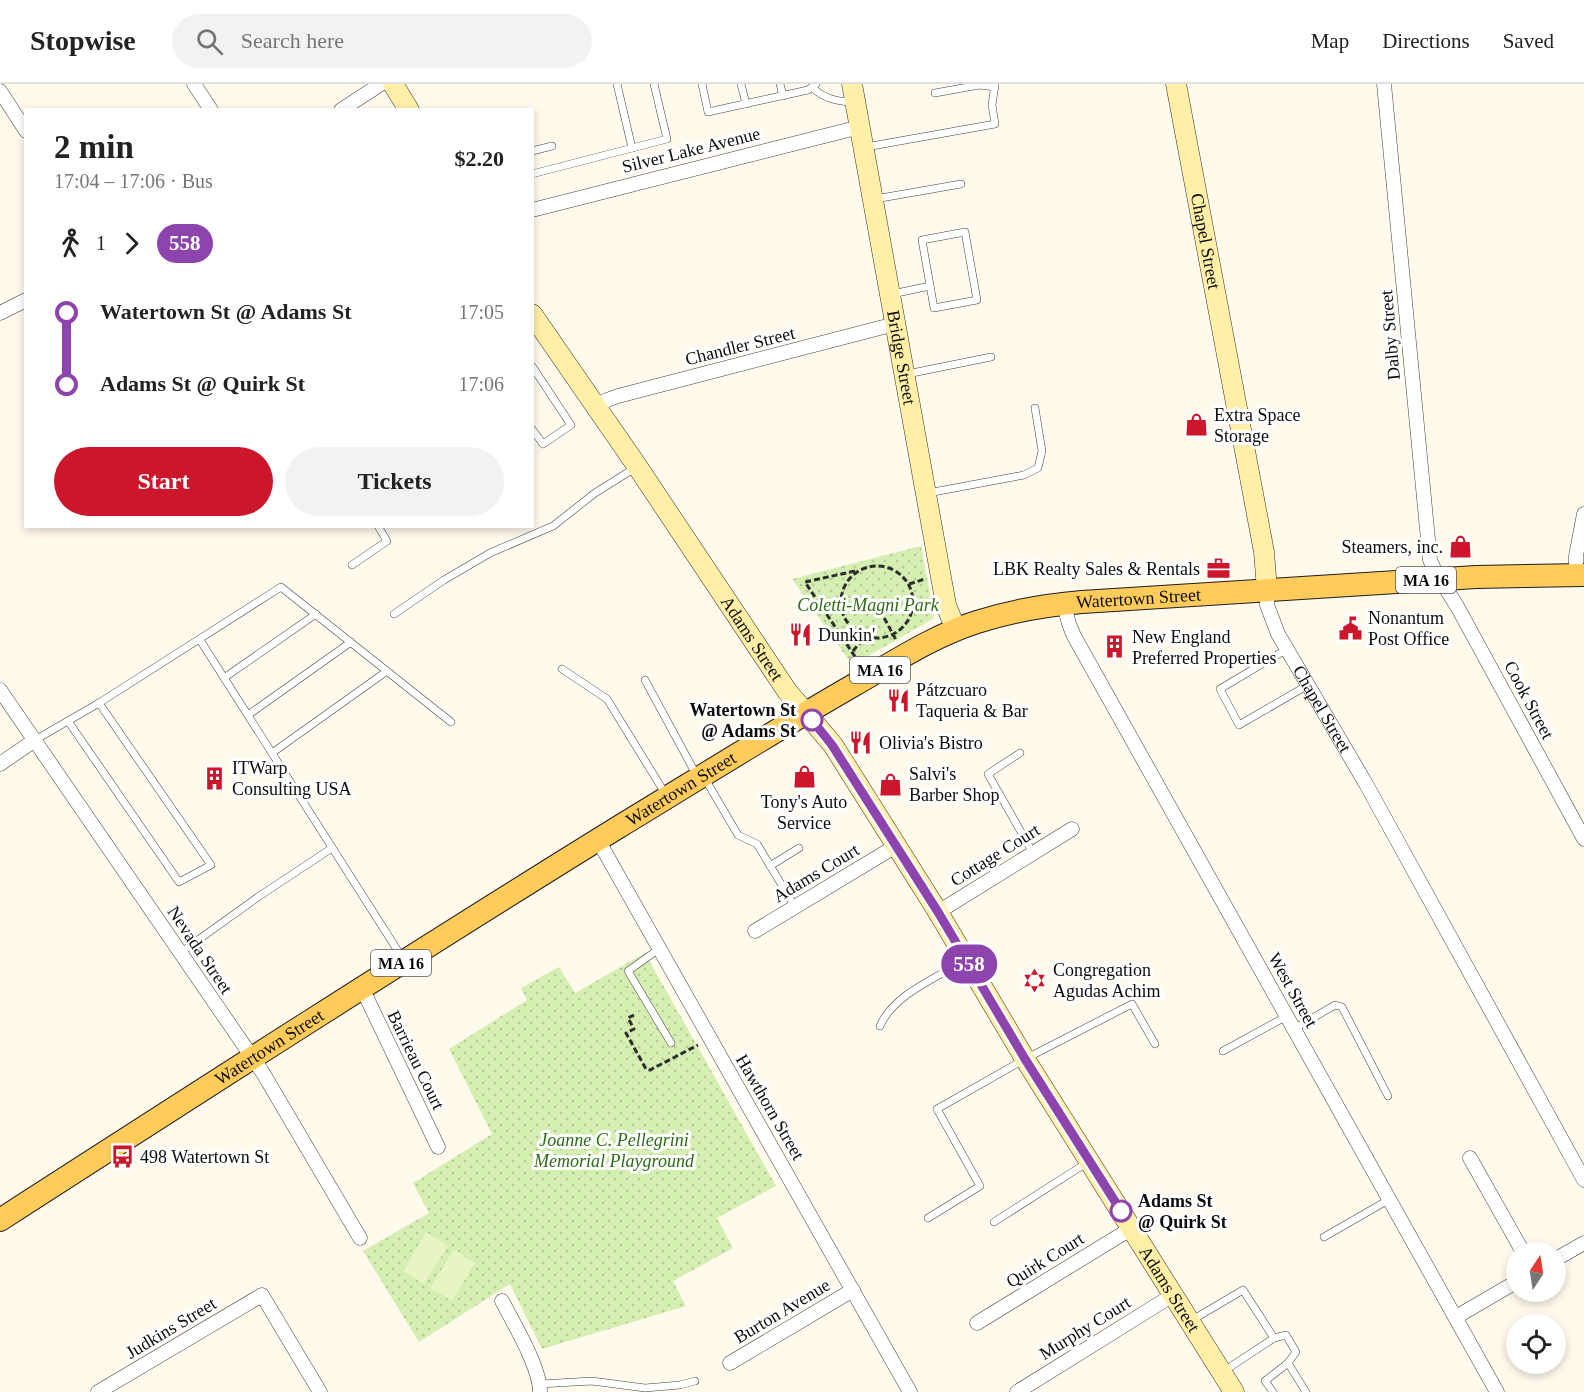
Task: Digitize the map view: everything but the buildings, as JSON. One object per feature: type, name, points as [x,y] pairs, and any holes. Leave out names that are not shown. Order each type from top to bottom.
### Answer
[{"type":"main road","name":"Watertown Street","points":[[0,1220],[404,961],[805,712],[903,656],[978,621],[1064,604],[1476,577],[1580,575]]},
{"type":"street","points":[[194,84],[210,108]]},
{"type":"street","points":[[344,108],[381,84]]},
{"type":"street","points":[[393,84],[408,108]]},
{"type":"street","name":"Chapel Street","points":[[1176,84],[1264,552],[1271,618],[1366,784],[1584,1180]]},
{"type":"street","name":"Dalby Street","points":[[1384,84],[1430,560],[1440,580]]},
{"type":"street","points":[[0,91],[24,128]]},
{"type":"street","name":"Bridge Street","points":[[854,93],[946,605],[956,630]]},
{"type":"street","name":"Silver Lake Avenue","points":[[534,209],[860,127]]},
{"type":"street","points":[[0,313],[24,301]]},
{"type":"street","name":"Adams Street","points":[[535,324],[596,406],[788,691],[832,745],[938,912],[1025,1059],[1234,1392]]},
{"type":"street","name":"Chandler Street","points":[[596,406],[618,396],[895,324]]},
{"type":"street","points":[[1580,575],[1576,556],[1584,514]]},
{"type":"street","name":"Cook Street","points":[[1440,580],[1458,608],[1582,830]]},
{"type":"street","name":"West Street","points":[[1064,604],[1074,636],[1497,1392]]},
{"type":"street","name":"Nevada Street","points":[[0,690],[270,1083],[360,1238]]},
{"type":"street","points":[[0,764],[35,740]]},
{"type":"street","name":"Cottage Court","points":[[938,912],[1072,829]]},
{"type":"street","name":"Hawthorn Street","points":[[598,840],[910,1392]]},
{"type":"street","name":"Adams Court","points":[[755,931],[896,846]]},
{"type":"street","name":"Barrieau Court","points":[[362,988],[438,1147]]},
{"type":"street","points":[[1470,1158],[1517,1242]]},
{"type":"street","name":"Quirk Court","points":[[976,1323],[1132,1228]]},
{"type":"street","points":[[1566,1253],[1584,1243]]},
{"type":"street","points":[[1456,1317],[1506,1288]]},
{"type":"street","name":"Burton Avenue","points":[[730,1363],[853,1290]]},
{"type":"street","name":"Judkins Street","points":[[98,1392],[262,1295],[320,1392]]},
{"type":"street","name":"Murphy Court","points":[[1017,1392],[1173,1295]]},
{"type":"street","points":[[502,1300],[535,1367],[540,1388]]},
{"type":"lane","points":[[617,84],[633,148]]},
{"type":"lane","points":[[534,173],[667,139],[654,84]]},
{"type":"lane","points":[[702,84],[708,112],[808,90],[815,86],[821,94],[838,101],[854,93]]},
{"type":"lane","points":[[741,84],[746,104]]},
{"type":"lane","points":[[780,84],[783,96]]},
{"type":"lane","points":[[863,147],[995,124],[992,105],[995,85],[980,85],[935,93]]},
{"type":"lane","points":[[534,150],[552,146]]},
{"type":"lane","points":[[873,200],[961,184]]},
{"type":"lane","points":[[965,232],[977,300],[934,308],[930,286],[922,240],[965,232]]},
{"type":"lane","points":[[890,294],[930,286]]},
{"type":"lane","points":[[904,374],[991,357]]},
{"type":"lane","points":[[534,369],[571,425],[543,444],[534,432]]},
{"type":"lane","points":[[925,494],[1024,475],[1038,468],[1042,451],[1035,408]]},
{"type":"lane","points":[[394,614],[444,580],[490,553],[553,526],[595,493],[637,466]]},
{"type":"lane","points":[[352,565],[387,541],[379,528]]},
{"type":"lane","points":[[35,740],[99,703],[282,587],[451,722]]},
{"type":"lane","points":[[225,678],[316,615]]},
{"type":"lane","points":[[200,640],[404,961]]},
{"type":"lane","points":[[248,715],[351,642]]},
{"type":"lane","points":[[1287,649],[1220,689],[1239,725],[1308,685]]},
{"type":"lane","points":[[562,669],[607,699],[668,797]]},
{"type":"lane","points":[[272,753],[387,671]]},
{"type":"lane","points":[[645,680],[701,777],[738,835],[757,844],[795,907]]},
{"type":"lane","points":[[68,721],[179,882],[211,865],[99,703]]},
{"type":"lane","points":[[1020,753],[988,774],[1033,853]]},
{"type":"lane","points":[[180,953],[332,848]]},
{"type":"lane","points":[[770,866],[799,848]]},
{"type":"lane","points":[[659,949],[628,971],[671,1043]]},
{"type":"lane","points":[[880,1026],[885,1015],[901,998],[966,960]]},
{"type":"lane","points":[[928,1218],[980,1186],[937,1109],[1025,1059],[1132,1004],[1155,1044]]},
{"type":"lane","points":[[1294,1029],[1335,1005],[1342,1007],[1388,1096]]},
{"type":"lane","points":[[1223,1051],[1287,1016]]},
{"type":"lane","points":[[994,1222],[1089,1161]]},
{"type":"lane","points":[[1324,1237],[1390,1199]]},
{"type":"lane","points":[[1190,1321],[1243,1290],[1274,1338]]},
{"type":"lane","points":[[1222,1372],[1274,1338],[1286,1335],[1296,1352],[1288,1364],[1266,1381],[1274,1392]]},
{"type":"lane","points":[[1288,1364],[1306,1392]]},
{"type":"lane","points":[[540,1388],[592,1381],[645,1388],[680,1385],[695,1381]]},
{"type":"path","points":[[857,571],[848,579],[842,590],[840,602],[842,614],[848,624],[858,633],[881,638],[893,635],[903,628],[910,618],[913,595],[902,574],[880,565],[805,582],[858,661]]},
{"type":"path","points":[[909,584],[930,577]]},
{"type":"path","points":[[880,610],[896,640]]},
{"type":"path","points":[[852,652],[865,636]]},
{"type":"path","points":[[634,1015],[628,1018],[634,1029],[626,1033],[646,1069],[650,1070],[702,1043]]},
{"type":"green space","name":"Coletti-Magni Park","points":[[921,546],[934,613],[933,619],[852,665],[792,579]]},
{"type":"green space","name":"Joanne C. Pellegrini Memorial Playground","points":[[645,953],[776,1186],[717,1218],[733,1248],[673,1281],[686,1306],[542,1349],[510,1284],[419,1342],[363,1251],[429,1213],[413,1183],[492,1134],[449,1049],[527,1000],[521,988],[559,967],[575,993]]},
{"type":"green space","points":[[426,1232],[448,1246],[424,1284],[403,1271]]},
{"type":"green space","points":[[454,1249],[475,1263],[452,1301],[430,1288]]},
{"type":"bus line","name":"558","points":[[812,720],[832,745],[938,912],[1025,1059],[1121,1211]]},
{"type":"place","name":"Extra Space Storage","points":[[1196,425]]},
{"type":"place","name":"Steamers, inc.","points":[[1461,547]]},
{"type":"place","name":"LBK Realty Sales & Rentals","points":[[1218,569]]},
{"type":"place","name":"Nonantum Post Office","points":[[1350,628]]},
{"type":"place","name":"Dunkin'","points":[[800,635]]},
{"type":"place","name":"New England Preferred Properties","points":[[1114,647]]},
{"type":"place","name":"Pátzcuaro Taqueria & Bar","points":[[898,700]]},
{"type":"place","name":"Watertown St @ Adams St","points":[[812,720]]},
{"type":"place","name":"Olivia's Bistro","points":[[861,743]]},
{"type":"place","name":"Tony's Auto Service","points":[[804,776]]},
{"type":"place","name":"ITWarp Consulting USA","points":[[214,778]]},
{"type":"place","name":"Salvi's Barber Shop","points":[[891,784]]},
{"type":"place","name":"Congregation Agudas Achim","points":[[1035,980]]},
{"type":"place","name":"498 Watertown St","points":[[122,1157]]},
{"type":"place","name":"Adams St @ Quirk St","points":[[1121,1211]]}]
